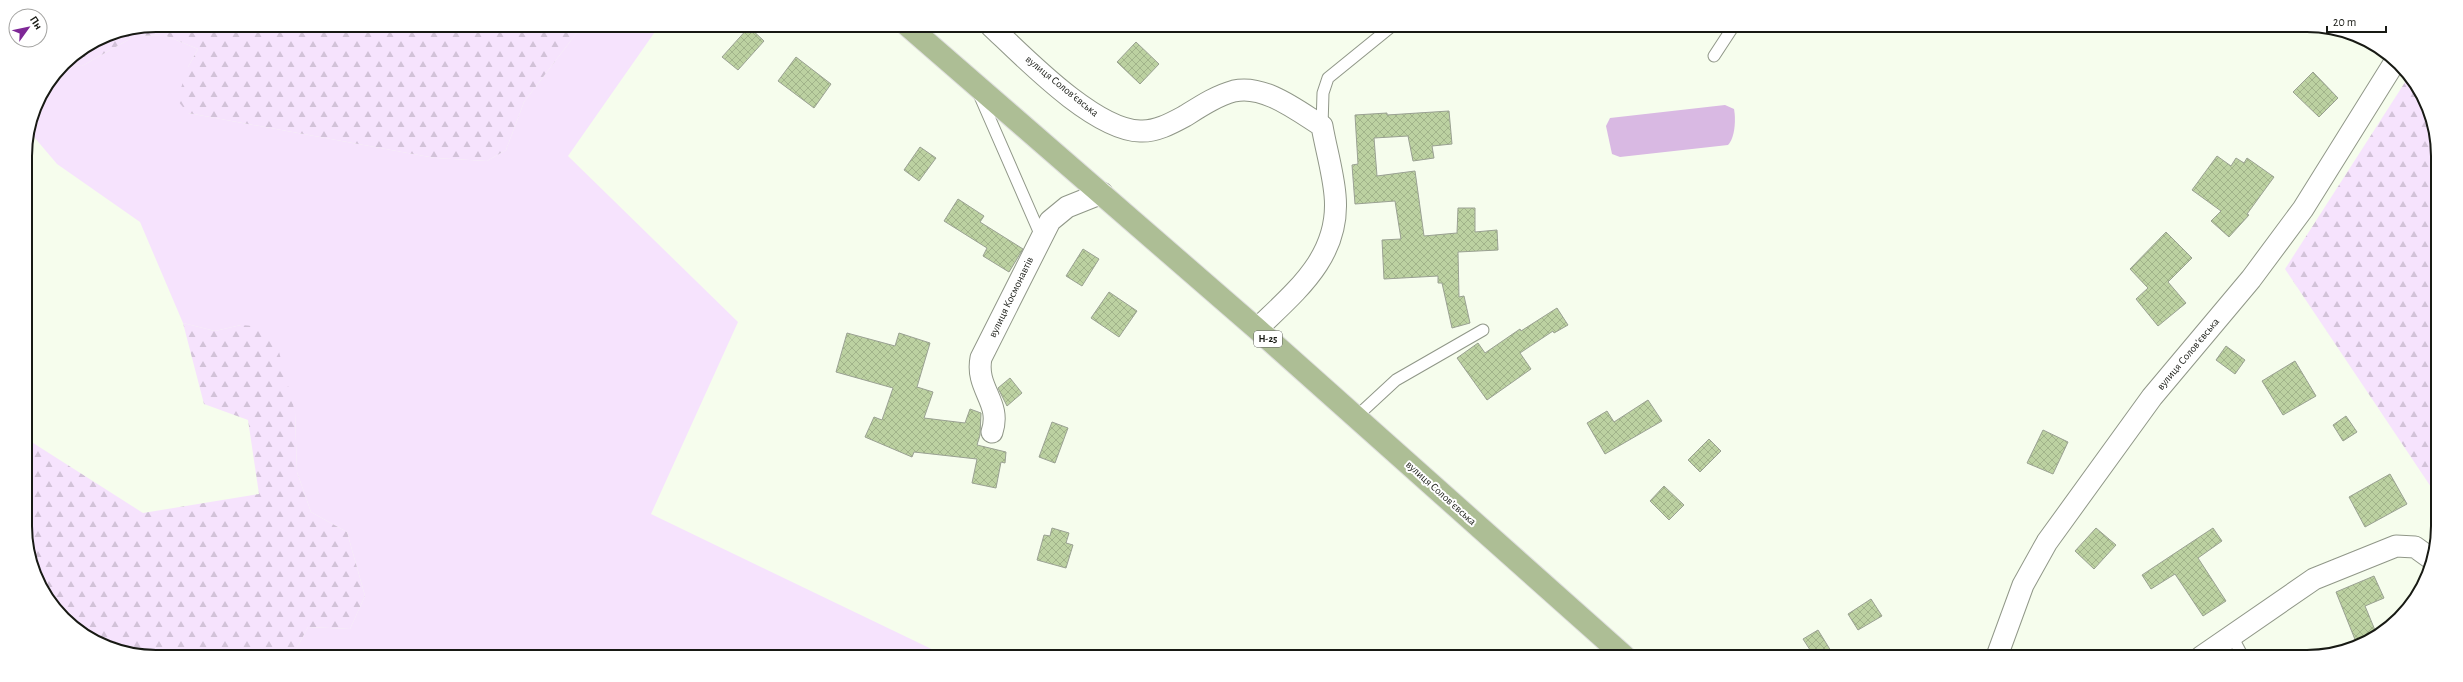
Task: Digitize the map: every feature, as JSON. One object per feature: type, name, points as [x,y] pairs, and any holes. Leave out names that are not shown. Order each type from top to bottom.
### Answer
[{"type":"main road","name":"вулиця Соловʼєвська","points":[[915,32],[1102,193],[1617,650]]},
{"type":"street","name":"вулиця Соловʼєвська","points":[[998,32],[1076,101],[1100,118],[1121,128],[1140,131],[1158,129],[1223,94],[1248,90],[1279,100],[1322,126]]},
{"type":"street","name":"вулиця Соловʼєвська","points":[[1999,650],[2023,585],[2047,542],[2152,398],[2251,279],[2304,209],[2392,66]]},
{"type":"street","points":[[1257,330],[1306,280],[1325,253],[1333,235],[1336,213],[1335,194],[1322,126]]},
{"type":"street","name":"вулиця Космонавтів","points":[[992,432],[995,414],[982,383],[980,366],[981,358],[1041,236],[1057,213],[1076,202],[1102,193]]},
{"type":"street","points":[[2211,650],[2314,579],[2396,546],[2415,547],[2428,556]]},
{"type":"lane","points":[[1322,126],[1324,94],[1328,78],[1385,32]]},
{"type":"lane","points":[[1714,56],[1730,32]]},
{"type":"lane","points":[[976,86],[1041,236]]},
{"type":"lane","points":[[1356,418],[1396,380],[1484,330]]},
{"type":"lane","points":[[2232,636],[2239,650]]},
{"type":"green space","points":[[148,32],[577,32],[524,102],[506,150],[487,161],[435,158],[188,113],[177,100],[188,67],[198,49],[164,35],[135,36],[82,66],[72,65],[87,53],[108,41],[131,34]]},
{"type":"green space","points":[[577,32],[655,32],[568,156],[738,322],[651,514],[934,650],[296,650],[308,627],[350,629],[365,596],[347,532],[311,512],[297,472],[295,412],[241,325],[215,331],[183,323],[140,222],[57,164],[33,136],[41,108],[53,87],[72,65],[82,66],[135,36],[164,35],[198,49],[188,67],[188,113],[435,158],[487,161],[506,150],[524,102]]},
{"type":"green space","points":[[2406,81],[2422,108],[2430,139],[2431,487],[2285,269]]},
{"type":"green space","points":[[183,323],[215,331],[241,325],[265,327],[278,348],[295,412],[297,472],[311,512],[347,532],[365,596],[350,629],[308,627],[296,650],[148,650],[131,648],[116,643],[87,629],[68,614],[53,595],[45,581],[34,551],[32,534],[32,442],[143,513],[259,494],[248,420],[204,404]]},
{"type":"shaded area","points":[[1725,105],[1734,109],[1735,113],[1734,133],[1728,145],[1620,157],[1612,154],[1606,126],[1610,118]]},
{"type":"building","points":[[744,32],[754,32],[764,41],[738,70],[722,57]]},
{"type":"building","points":[[1136,42],[1159,64],[1140,84],[1117,62]]},
{"type":"building","points":[[796,57],[831,84],[814,108],[778,81]]},
{"type":"building","points":[[2313,72],[2338,98],[2319,117],[2293,92]]},
{"type":"building","points":[[1449,111],[1452,144],[1432,146],[1434,158],[1413,161],[1408,136],[1374,138],[1377,176],[1415,171],[1424,236],[1457,233],[1458,208],[1475,208],[1475,232],[1497,230],[1498,250],[1458,252],[1459,297],[1464,296],[1470,323],[1452,328],[1442,283],[1438,283],[1438,276],[1384,279],[1382,240],[1401,239],[1395,201],[1355,204],[1352,165],[1358,164],[1355,115],[1387,113],[1387,115]]},
{"type":"building","points":[[920,147],[936,158],[919,181],[904,170]]},
{"type":"building","points":[[2217,156],[2231,166],[2236,158],[2244,163],[2247,158],[2274,177],[2247,214],[2249,215],[2229,237],[2211,221],[2221,211],[2192,190]]},
{"type":"building","points":[[958,199],[984,216],[980,222],[1023,249],[1009,272],[983,256],[987,248],[944,221]]},
{"type":"building","points":[[2166,232],[2192,258],[2168,282],[2186,303],[2158,326],[2136,299],[2148,288],[2130,269]]},
{"type":"building","points":[[1083,249],[1099,259],[1082,286],[1066,276]]},
{"type":"building","points":[[1109,292],[1137,311],[1119,337],[1091,318]]},
{"type":"building","points":[[1557,308],[1568,325],[1554,333],[1553,331],[1520,353],[1531,369],[1487,400],[1457,358],[1478,343],[1485,353],[1520,329],[1521,331]]},
{"type":"building","points":[[847,333],[895,346],[899,333],[930,343],[917,387],[933,392],[924,418],[965,423],[970,409],[981,413],[980,435],[977,445],[1006,452],[1005,463],[1001,462],[996,488],[972,483],[977,459],[914,452],[912,457],[865,437],[874,417],[882,420],[893,388],[836,372]]},
{"type":"building","points":[[2226,346],[2245,360],[2235,374],[2216,360]]},
{"type":"building","points":[[2295,361],[2316,396],[2283,415],[2262,381]]},
{"type":"building","points":[[1010,378],[1022,393],[1007,406],[998,388]]},
{"type":"building","points":[[1648,400],[1662,421],[1605,454],[1587,423],[1607,411],[1614,422]]},
{"type":"building","points":[[2346,416],[2357,432],[2343,441],[2333,425]]},
{"type":"building","points":[[1052,422],[1068,428],[1055,463],[1039,457]]},
{"type":"building","points":[[2043,430],[2068,442],[2053,474],[2027,463]]},
{"type":"building","points":[[1709,439],[1721,451],[1700,472],[1688,460]]},
{"type":"building","points":[[2390,474],[2407,504],[2365,527],[2349,497]]},
{"type":"building","points":[[1664,486],[1684,505],[1669,520],[1650,501]]},
{"type":"building","points":[[1052,528],[1069,533],[1066,543],[1073,545],[1066,568],[1037,560],[1044,535],[1050,536]]},
{"type":"building","points":[[2096,528],[2116,545],[2094,569],[2075,551]]},
{"type":"building","points":[[2213,528],[2222,541],[2198,558],[2226,601],[2203,616],[2175,574],[2151,589],[2142,575]]},
{"type":"building","points":[[2374,576],[2384,598],[2365,606],[2375,629],[2355,641],[2336,592]]},
{"type":"building","points":[[1871,599],[1882,616],[1858,630],[1848,614]]},
{"type":"building","points":[[1818,630],[1830,650],[1810,650],[1803,639]]}]
